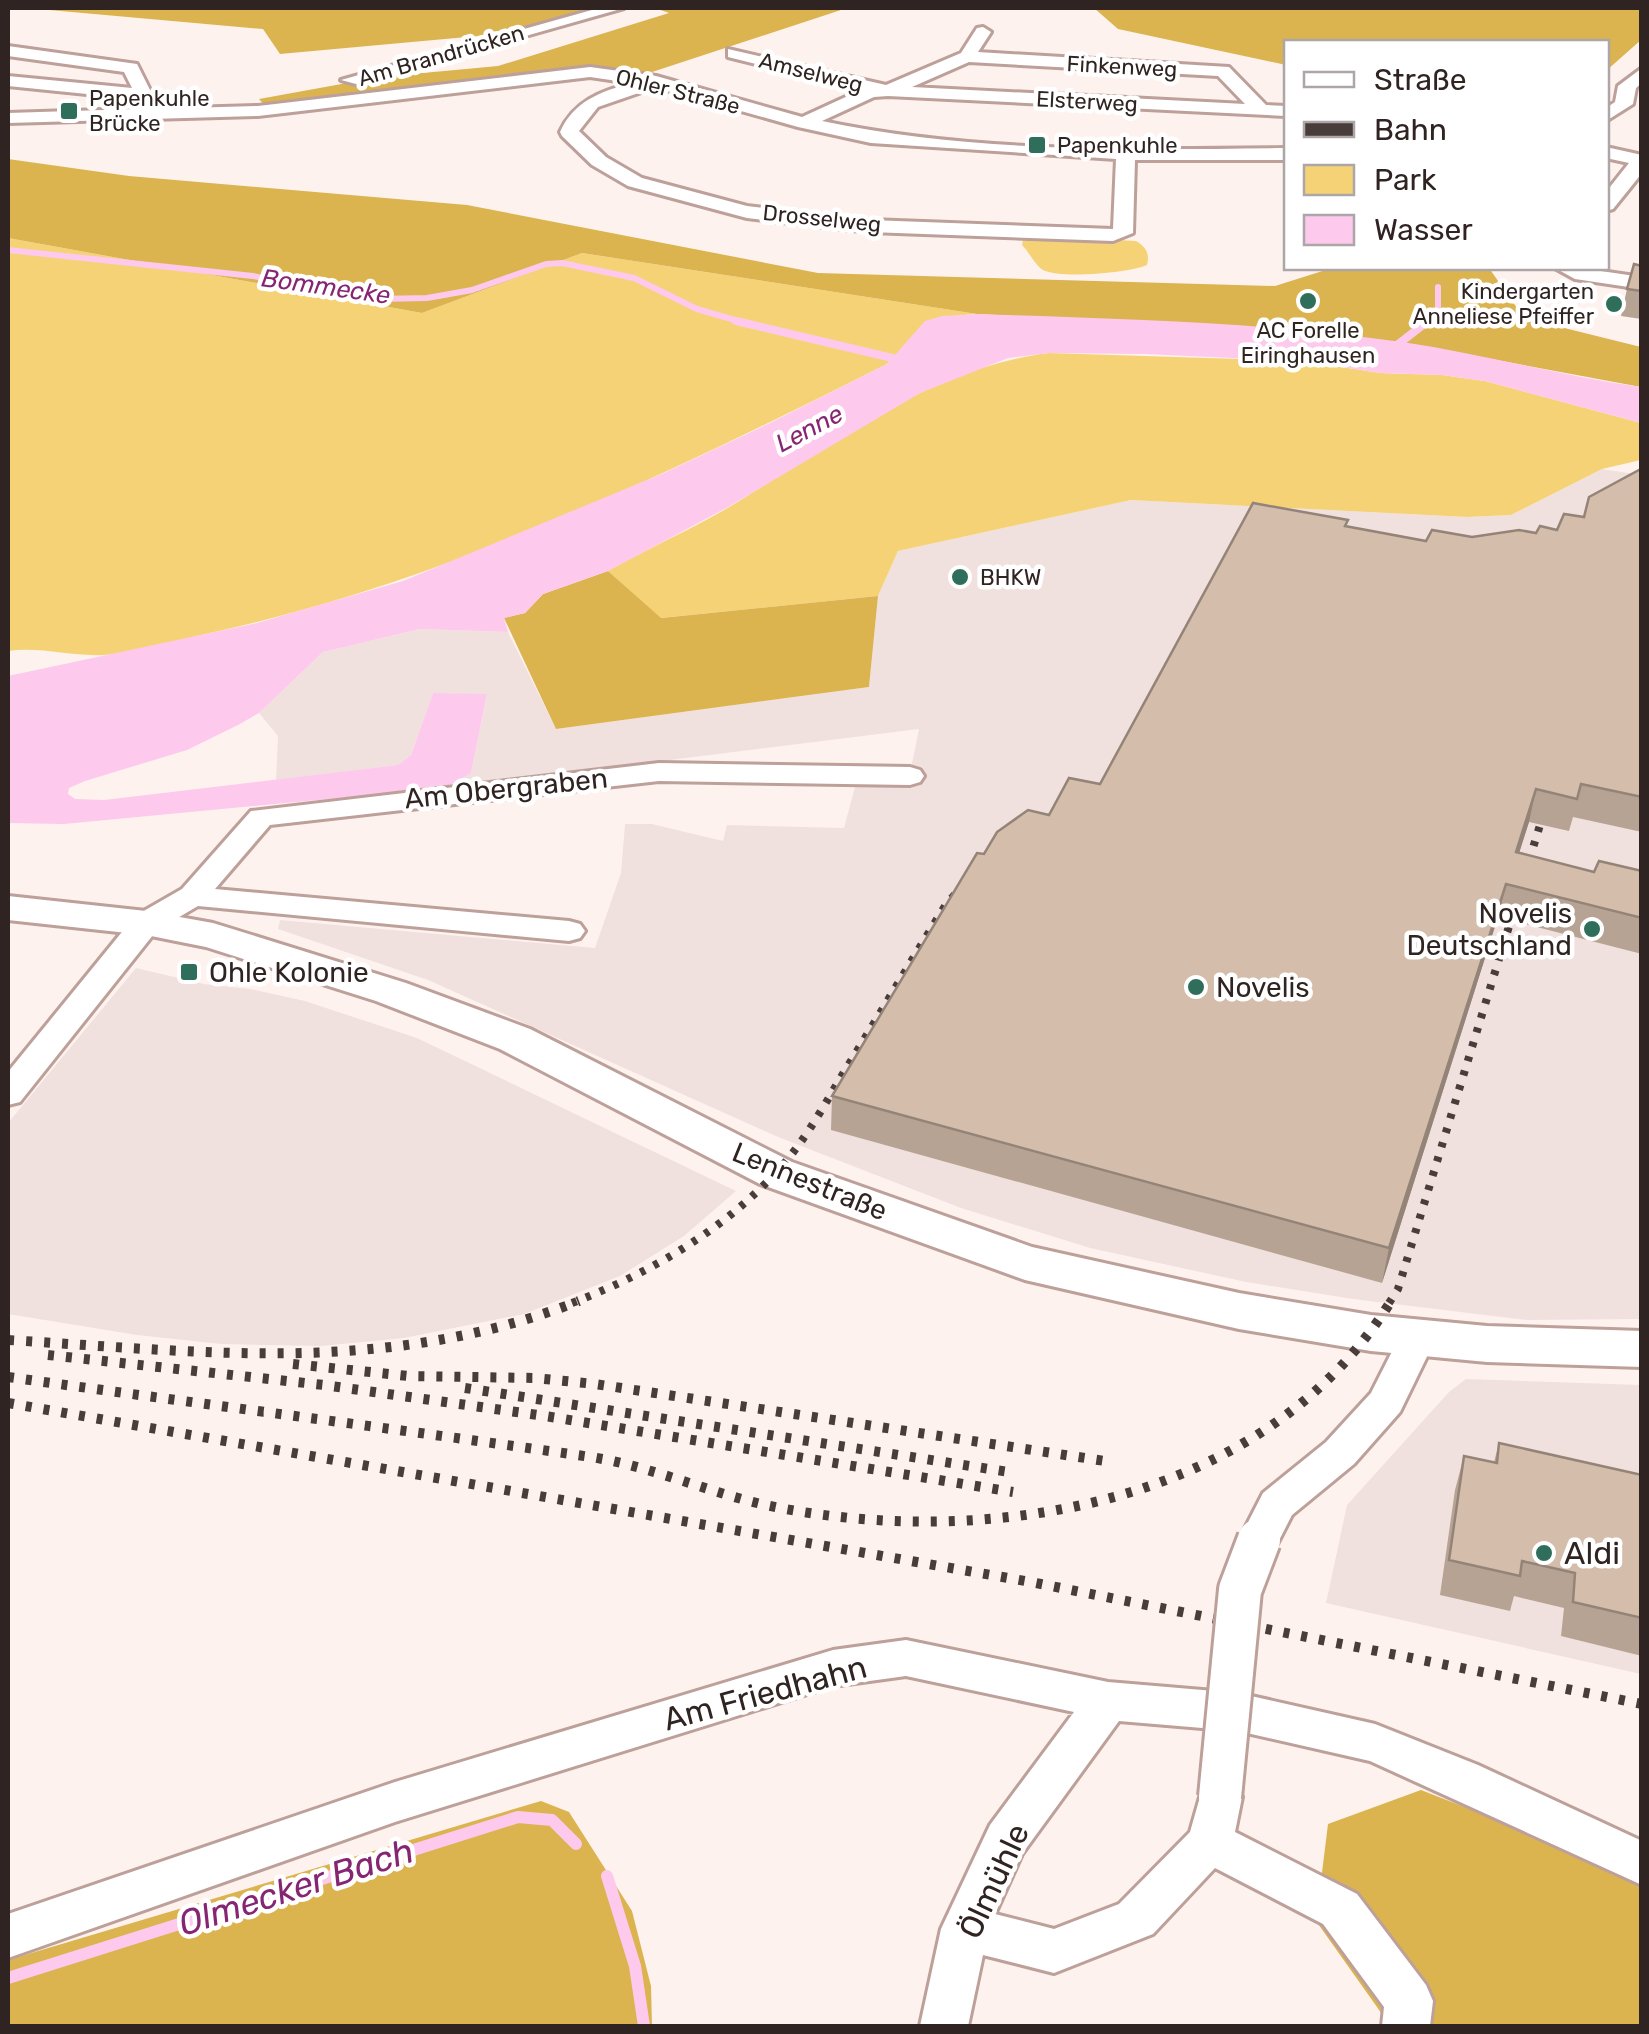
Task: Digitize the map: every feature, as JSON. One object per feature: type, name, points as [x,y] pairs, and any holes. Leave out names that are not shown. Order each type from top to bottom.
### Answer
[{"type":"main road","name":"Lennestraße","points":[[8,908],[146,924],[281,954],[515,1039],[776,1172],[1025,1263],[1239,1311],[1417,1338],[1642,1349]]},
{"type":"street","name":"Am Brandrücken","points":[[8,81],[145,97],[250,98],[378,75],[482,42],[616,8]]},
{"type":"street","points":[[967,57],[983,32]]},
{"type":"street","points":[[8,51],[132,68],[145,97],[143,117]]},
{"type":"street","name":"Amselweg","points":[[734,54],[888,91]]},
{"type":"street","name":"Amselweg","points":[[804,124],[871,92],[888,91],[967,57]]},
{"type":"street","name":"Finkenweg","points":[[967,57],[1222,71],[1261,110]]},
{"type":"street","name":"Ohler Straße","points":[[8,118],[258,111],[544,75],[605,73],[656,80],[804,124],[871,137],[950,145],[1126,153],[1284,154]]},
{"type":"street","points":[[1609,114],[1624,104],[1628,86],[1642,74]]},
{"type":"street","name":"Drosselweg","points":[[656,80],[590,104],[573,117],[569,132],[592,158],[632,181],[693,200],[782,216],[897,226],[1123,233],[1126,153]]},
{"type":"street","name":"Elsterweg","points":[[888,91],[1284,110]]},
{"type":"street","points":[[1609,153],[1641,161],[1609,200]]},
{"type":"street","points":[[1568,270],[1642,283]]},
{"type":"street","name":"Am Obergraben","points":[[146,924],[193,896],[261,817],[659,772],[910,776]]},
{"type":"street","points":[[193,896],[569,931]]},
{"type":"street","points":[[8,1094],[146,924]]},
{"type":"street","points":[[966,1930],[1054,1951],[1136,1919],[1215,1820],[1240,1590],[1259,1540],[1277,1504],[1340,1453],[1386,1402],[1417,1338]]},
{"type":"street","name":"Am Friedhahn","points":[[8,1936],[394,1802],[832,1668],[906,1658],[1108,1701],[1238,1712],[1375,1744],[1462,1779],[1642,1864]]},
{"type":"street","name":"Ölmühle","points":[[944,2026],[966,1930],[1006,1840],[1108,1701]]},
{"type":"street","points":[[1215,1820],[1340,1908],[1408,2001],[1406,2026]]},
{"type":"shaded area","points":[[27,8],[605,8],[500,34],[280,54],[263,29]]},
{"type":"shaded area","points":[[655,8],[847,8],[646,74],[589,70],[267,108],[259,99],[380,77],[498,66],[669,13]]},
{"type":"shaded area","points":[[1094,8],[1641,8],[1641,40],[1609,68],[1609,40],[1284,40],[1284,65],[1118,29]]},
{"type":"shaded area","points":[[8,159],[129,176],[467,205],[818,273],[1275,286],[1326,270],[1490,270],[1524,318],[1641,347],[1641,387],[1399,342],[1251,327],[977,314],[582,253],[422,313],[8,238]]},
{"type":"shaded area","points":[[1602,469],[1641,475],[1641,1319],[1527,1320],[1353,1299],[1246,1282],[1090,1248],[961,1208],[778,1137],[428,980],[278,929],[280,920],[595,948],[621,873],[625,824],[652,824],[723,841],[727,825],[844,828],[856,783],[908,783],[919,729],[445,788],[471,773],[487,695],[433,693],[411,755],[398,765],[276,780],[278,736],[259,713],[323,652],[420,629],[508,632],[556,729],[869,687],[878,596],[898,551],[1131,500],[1467,517],[1511,515]]},
{"type":"shaded area","points":[[608,571],[661,618],[878,596],[869,687],[556,729],[504,618],[525,613],[543,594]]},
{"type":"shaded area","points":[[136,968],[305,1001],[417,1038],[736,1191],[684,1236],[620,1276],[524,1314],[404,1338],[321,1346],[221,1344],[8,1314],[8,1123]]},
{"type":"shaded area","points":[[1466,1379],[1641,1385],[1641,1674],[1326,1603],[1347,1505],[1449,1392]]},
{"type":"shaded area","points":[[1421,1790],[1554,1842],[1641,1884],[1641,2026],[1389,2024],[1316,1921],[1328,1824]]},
{"type":"shaded area","points":[[541,1801],[569,1812],[632,1911],[651,1986],[652,2026],[8,2026],[8,1960]]},
{"type":"green space","points":[[1024,235],[1136,241],[1146,251],[1147,265],[1095,274],[1052,273],[1040,268],[1022,245]]},
{"type":"green space","points":[[8,238],[422,313],[582,253],[977,314],[933,322],[887,364],[640,483],[472,554],[386,584],[299,611],[125,652],[87,655],[8,651]]},
{"type":"green space","points":[[1049,353],[1303,361],[1380,373],[1485,381],[1641,423],[1641,460],[1602,469],[1511,515],[1467,517],[1131,500],[898,551],[878,596],[660,618],[608,571],[720,512],[847,433],[925,391],[1006,361]]},
{"type":"water","name":"Lenne","points":[[977,314],[1243,326],[1432,347],[1641,387],[1641,423],[1485,381],[1442,375],[1380,373],[1303,361],[1144,354],[1049,353],[1008,358],[920,393],[730,506],[608,571],[543,594],[525,613],[504,618],[508,632],[420,629],[323,652],[259,713],[238,725],[187,750],[85,781],[69,788],[68,794],[75,799],[104,800],[398,765],[411,755],[433,693],[487,694],[471,773],[445,788],[64,824],[8,823],[8,676],[257,623],[403,581],[664,473],[768,424],[887,364],[925,321]]},
{"type":"building","points":[[1634,264],[1642,266],[1642,291],[1627,289]]},
{"type":"building","name":"Novelis","points":[[1639,470],[1642,797],[1581,784],[1577,799],[1536,789],[1516,852],[1594,872],[1599,861],[1642,871],[1642,918],[1506,884],[1389,1248],[832,1096],[977,853],[984,854],[997,832],[1028,810],[1049,815],[1069,778],[1100,784],[1253,503],[1348,520],[1345,526],[1426,541],[1432,530],[1472,537],[1519,530],[1536,533],[1540,526],[1557,530],[1564,514],[1584,517],[1589,497]]},
{"type":"building","name":"Aldi","points":[[1499,1443],[1642,1475],[1642,1618],[1573,1602],[1575,1573],[1522,1561],[1520,1576],[1449,1560],[1464,1456],[1497,1463]]},
{"type":"waterway","name":"Bommecke","points":[[8,250],[253,276],[378,299],[427,298],[472,290],[546,264],[562,263],[634,278],[697,309],[745,323]]},
{"type":"waterway","points":[[1425,323],[1438,309],[1438,287]]},
{"type":"waterway","name":"Bommecke","points":[[736,321],[905,361]]},
{"type":"waterway","points":[[1392,349],[1428,321]]},
{"type":"waterway","name":"Olmecker Bach","points":[[8,1978],[518,1817],[552,1820],[576,1844]]},
{"type":"waterway","name":"Olmecker Bach","points":[[607,1876],[635,1966],[644,2026]]},
{"type":"railway","points":[[1389,1303],[1398,1289],[1540,825]]},
{"type":"railway","points":[[572,1303],[630,1278],[685,1247],[736,1211],[781,1167],[815,1121],[947,903],[968,881]]},
{"type":"railway","points":[[8,1340],[226,1353],[366,1349],[507,1325],[579,1301]]},
{"type":"railway","points":[[8,1377],[591,1457],[780,1508],[863,1519],[950,1521],[1036,1514],[1120,1495],[1200,1466],[1274,1424],[1338,1369],[1391,1301]]},
{"type":"railway","points":[[48,1355],[324,1385],[545,1416],[1013,1492]]},
{"type":"railway","points":[[293,1364],[408,1376],[535,1378],[595,1384],[1105,1461]]},
{"type":"railway","points":[[465,1388],[1009,1472]]},
{"type":"railway","points":[[8,1403],[1031,1582],[1642,1704]]},
{"type":"place","name":"Papenkuhle Brücke","points":[[69,111]]},
{"type":"place","name":"Papenkuhle","points":[[1037,145]]},
{"type":"place","name":"AC Forelle Eiringhausen","points":[[1308,301]]},
{"type":"place","name":"Kindergarten Anneliese Pfeiffer","points":[[1614,304]]},
{"type":"place","name":"BHKW","points":[[960,577]]},
{"type":"place","name":"Novelis Deutschland","points":[[1592,929]]},
{"type":"place","name":"Ohle Kolonie","points":[[189,972]]},
{"type":"place","name":"Novelis","points":[[1196,987]]},
{"type":"place","name":"Aldi","points":[[1544,1553]]}]
